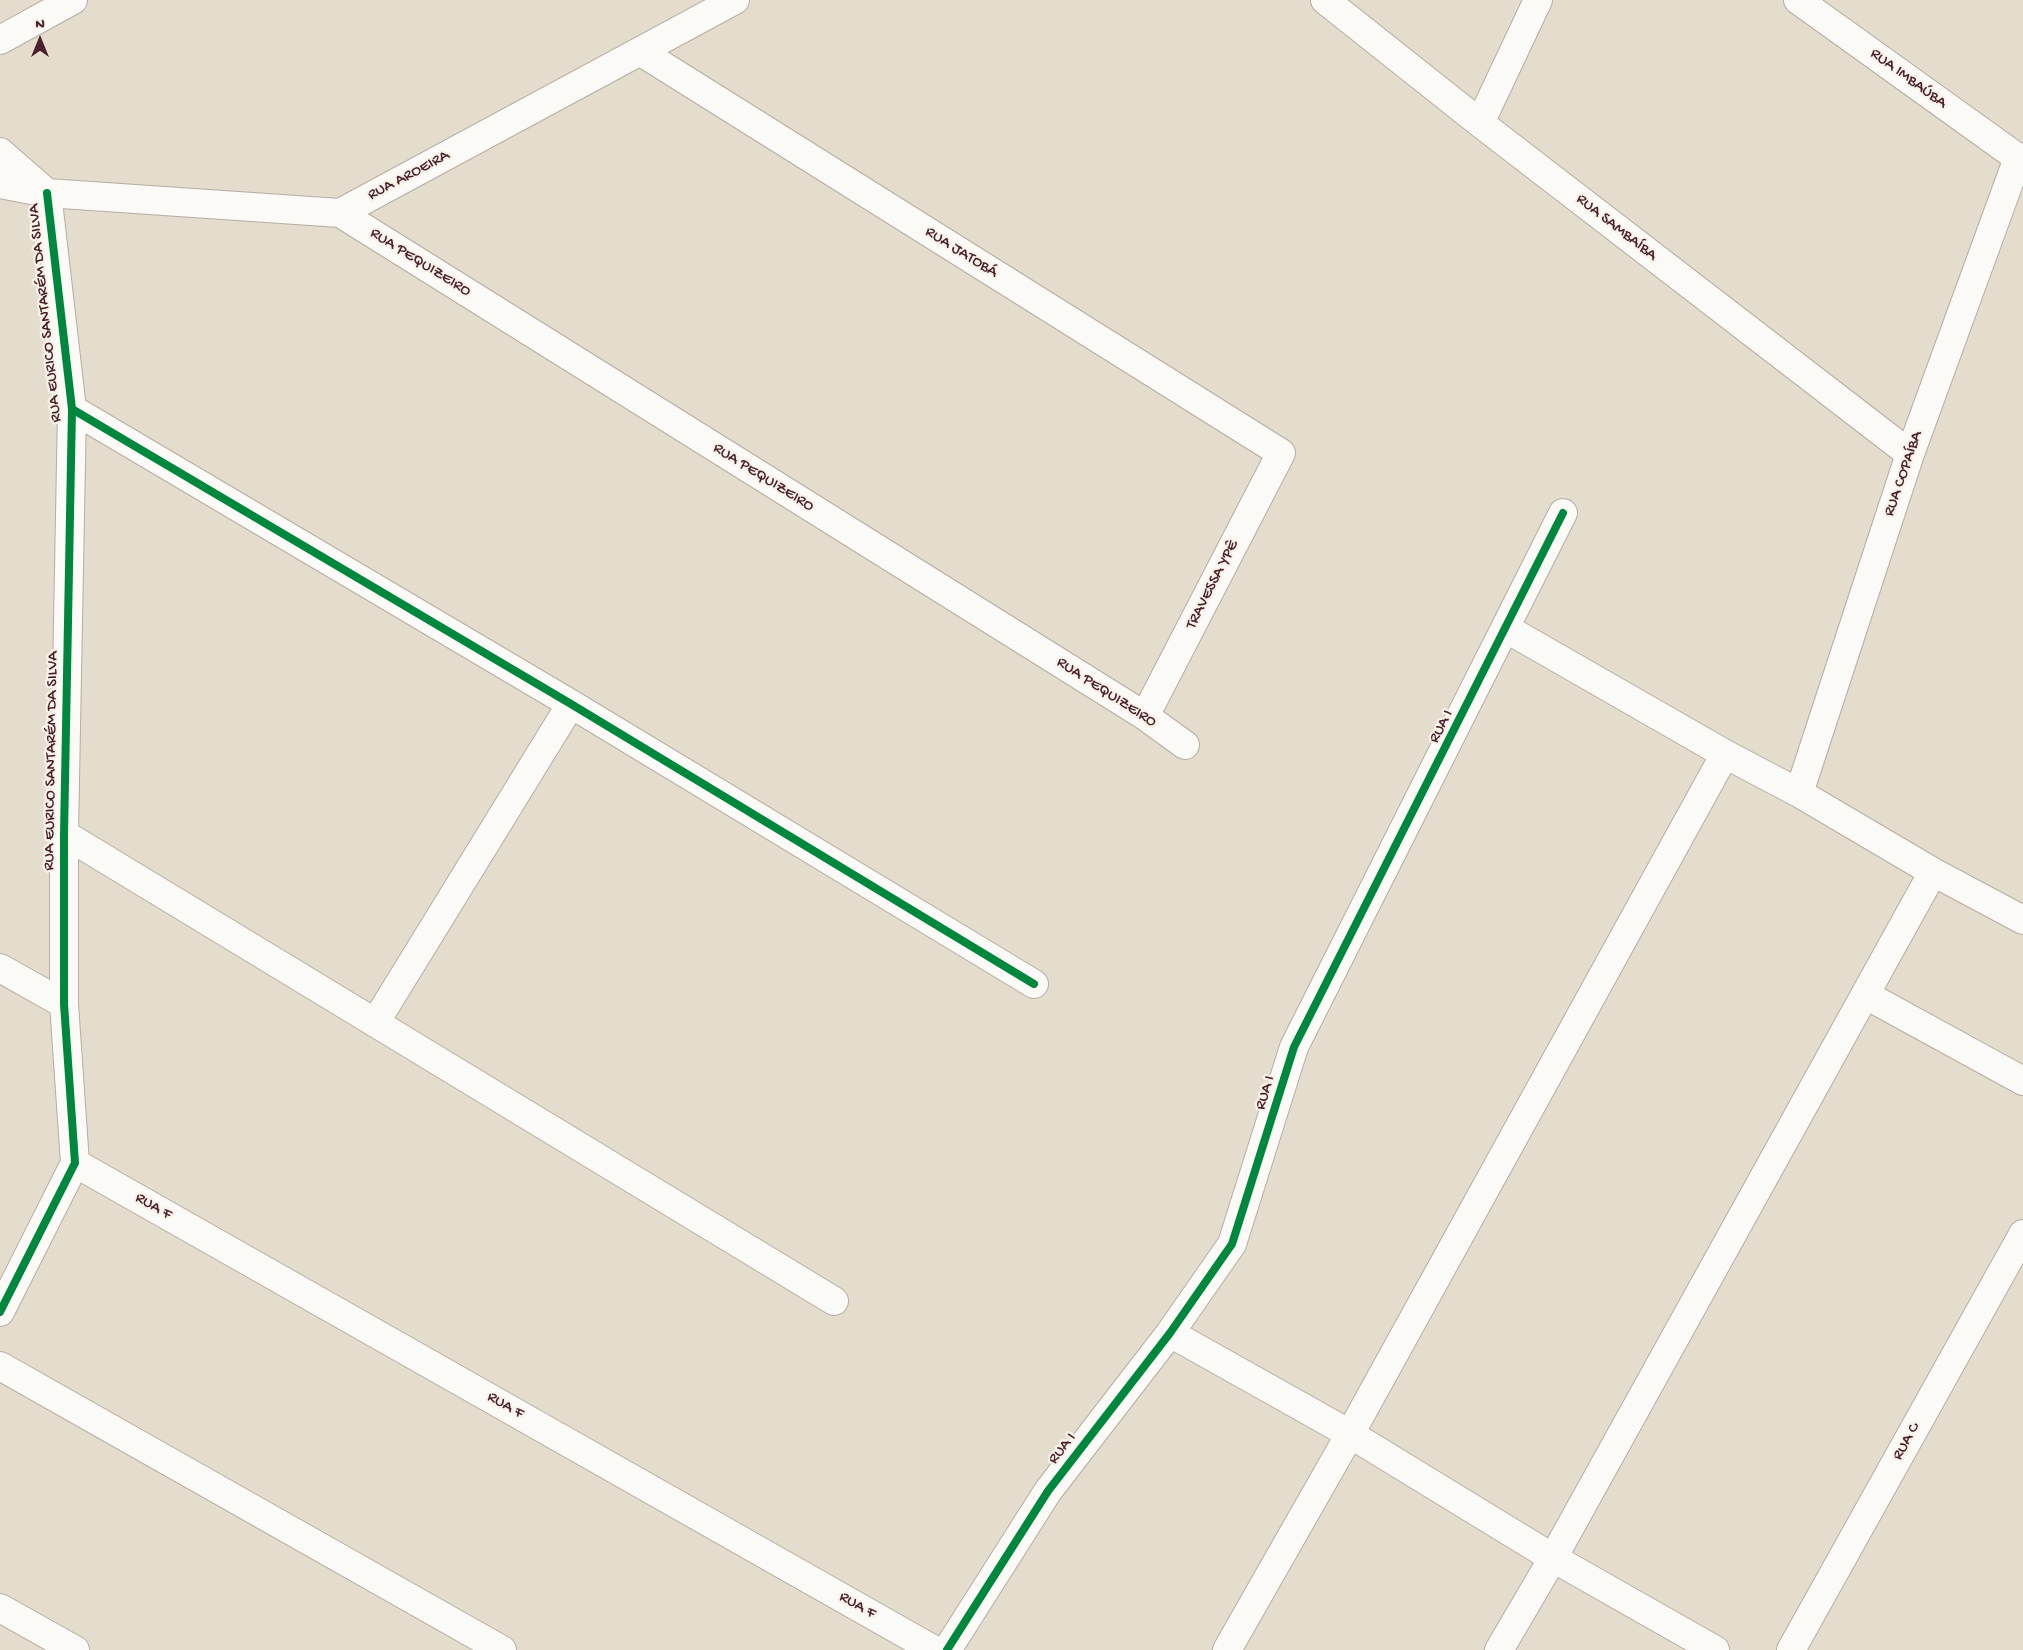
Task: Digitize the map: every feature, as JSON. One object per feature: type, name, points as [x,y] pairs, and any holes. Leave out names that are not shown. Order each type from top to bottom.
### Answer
[{"type":"street","points":[[0,40],[73,0]]},
{"type":"street","name":"RUA AROEIRA","points":[[340,213],[735,0]]},
{"type":"street","name":"RUA SAMBAÍBA","points":[[1325,0],[1480,123],[1910,454]]},
{"type":"street","points":[[1480,123],[1538,0]]},
{"type":"street","name":"RUA IMBAÚBA","points":[[1798,0],[2018,158]]},
{"type":"street","name":"RUA JATOBÁ","points":[[641,52],[1281,453]]},
{"type":"street","points":[[0,152],[47,193]]},
{"type":"street","name":"RUA COPAÍBA","points":[[1799,793],[1910,454],[2018,158]]},
{"type":"street","points":[[0,184],[47,193],[340,213]]},
{"type":"street","name":"RUA EURICO SANTARÉM DA SILVA","points":[[47,193],[72,409],[64,834],[64,1004],[76,1163]]},
{"type":"street","name":"RUA PEQUIZEIRO","points":[[340,213],[1145,716],[1185,745]]},
{"type":"street","points":[[72,409],[571,704],[1034,984]]},
{"type":"street","name":"TRAVESSA YPÊ","points":[[1145,716],[1281,453]]},
{"type":"street","name":"RUA I","points":[[948,1650],[1048,1491],[1170,1333],[1232,1244],[1294,1047],[1564,513]]},
{"type":"street","points":[[1507,629],[1725,754],[1799,793],[1933,872],[2023,920]]},
{"type":"street","points":[[375,1023],[571,704]]},
{"type":"street","points":[[1227,1650],[1350,1434],[1725,754]]},
{"type":"street","points":[[64,834],[834,1301]]},
{"type":"street","points":[[1499,1650],[1553,1558],[1933,872]]},
{"type":"street","points":[[0,968],[64,1004]]},
{"type":"street","points":[[1866,995],[2023,1082]]},
{"type":"street","points":[[0,1312],[76,1163]]},
{"type":"street","name":"RUA F","points":[[76,1163],[934,1650]]},
{"type":"street","name":"RUA C","points":[[1791,1650],[2023,1234]]},
{"type":"street","points":[[1170,1333],[1350,1434],[1553,1558],[1715,1650]]},
{"type":"street","points":[[0,1366],[502,1650]]},
{"type":"street","points":[[0,1608],[75,1650]]},
{"type":"cycle path","points":[[0,1312],[75,1163],[64,1004],[64,834],[72,409],[47,193]]},
{"type":"cycle path","points":[[72,409],[571,704],[1034,984]]},
{"type":"cycle path","points":[[947,1650],[1048,1491],[1170,1333],[1232,1244],[1294,1047],[1563,513]]}]
